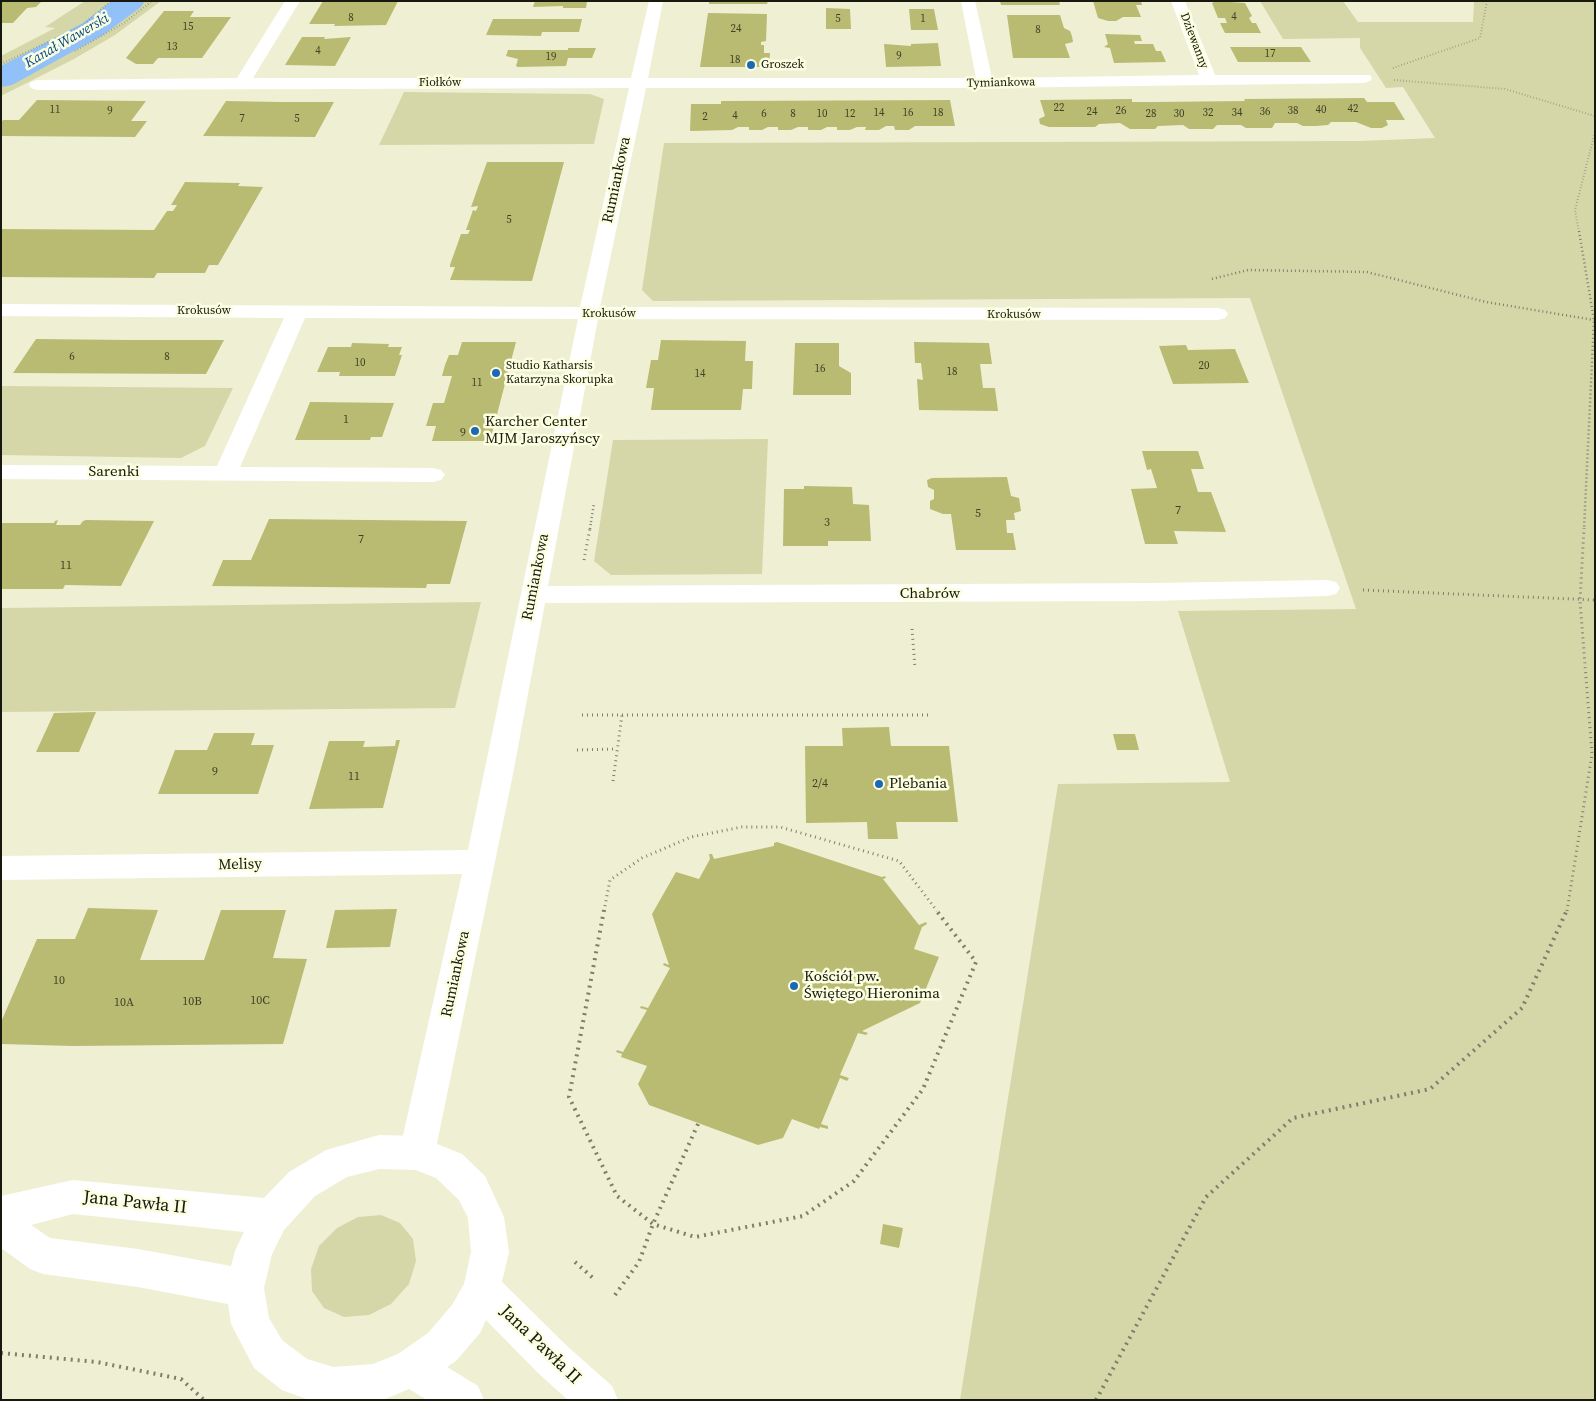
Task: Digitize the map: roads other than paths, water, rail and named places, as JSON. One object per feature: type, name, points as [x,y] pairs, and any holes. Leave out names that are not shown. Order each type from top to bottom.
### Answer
[{"type":"street","points":[[242,83],[293,1]]},
{"type":"street","name":"Rumiankowa","points":[[417,1153],[498,780],[588,314],[656,1]]},
{"type":"street","points":[[968,1],[985,83]]},
{"type":"street","name":"Dziewanny","points":[[1178,1],[1209,80]]},
{"type":"street","name":"Tymiankowa","points":[[638,83],[985,83],[1364,78]]},
{"type":"street","name":"Fiołków","points":[[37,85],[638,83]]},
{"type":"street","name":"Krokusów","points":[[1,310],[588,314],[1218,314]]},
{"type":"street","points":[[226,473],[297,312]]},
{"type":"street","name":"Sarenki","points":[[1,472],[433,475]]},
{"type":"street","name":"Chabrów","points":[[533,595],[1123,592],[1327,588]]},
{"type":"street","name":"Melisy","points":[[1,868],[480,862]]},
{"type":"street","points":[[379,1152],[417,1153],[449,1166],[472,1188],[486,1217],[490,1252],[482,1289],[466,1319],[442,1346],[412,1368],[373,1384],[333,1387],[296,1376],[268,1354],[250,1324],[245,1288],[254,1251],[271,1217],[302,1184],[339,1162],[379,1152]]},
{"type":"street","name":"Jana Pawła II","points":[[1,1214],[73,1197],[271,1217]]},
{"type":"street","points":[[1,1225],[43,1256],[138,1268],[245,1288]]},
{"type":"street","name":"Jana Pawła II","points":[[482,1289],[552,1359],[598,1400]]},
{"type":"street","points":[[412,1368],[464,1400]]},
{"type":"waterway","name":"Kanał Wawerski","points":[[1,78],[93,29],[131,1]]},
{"type":"place","name":"Groszek","points":[[751,65]]},
{"type":"place","name":"Studio Katharsis Katarzyna Skorupka","points":[[496,373]]},
{"type":"place","name":"Karcher Center MJM Jaroszyńscy","points":[[475,431]]},
{"type":"place","name":"Plebania","points":[[879,784]]},
{"type":"place","name":"Kościół pw. Świętego Hieronima","points":[[794,986]]}]
